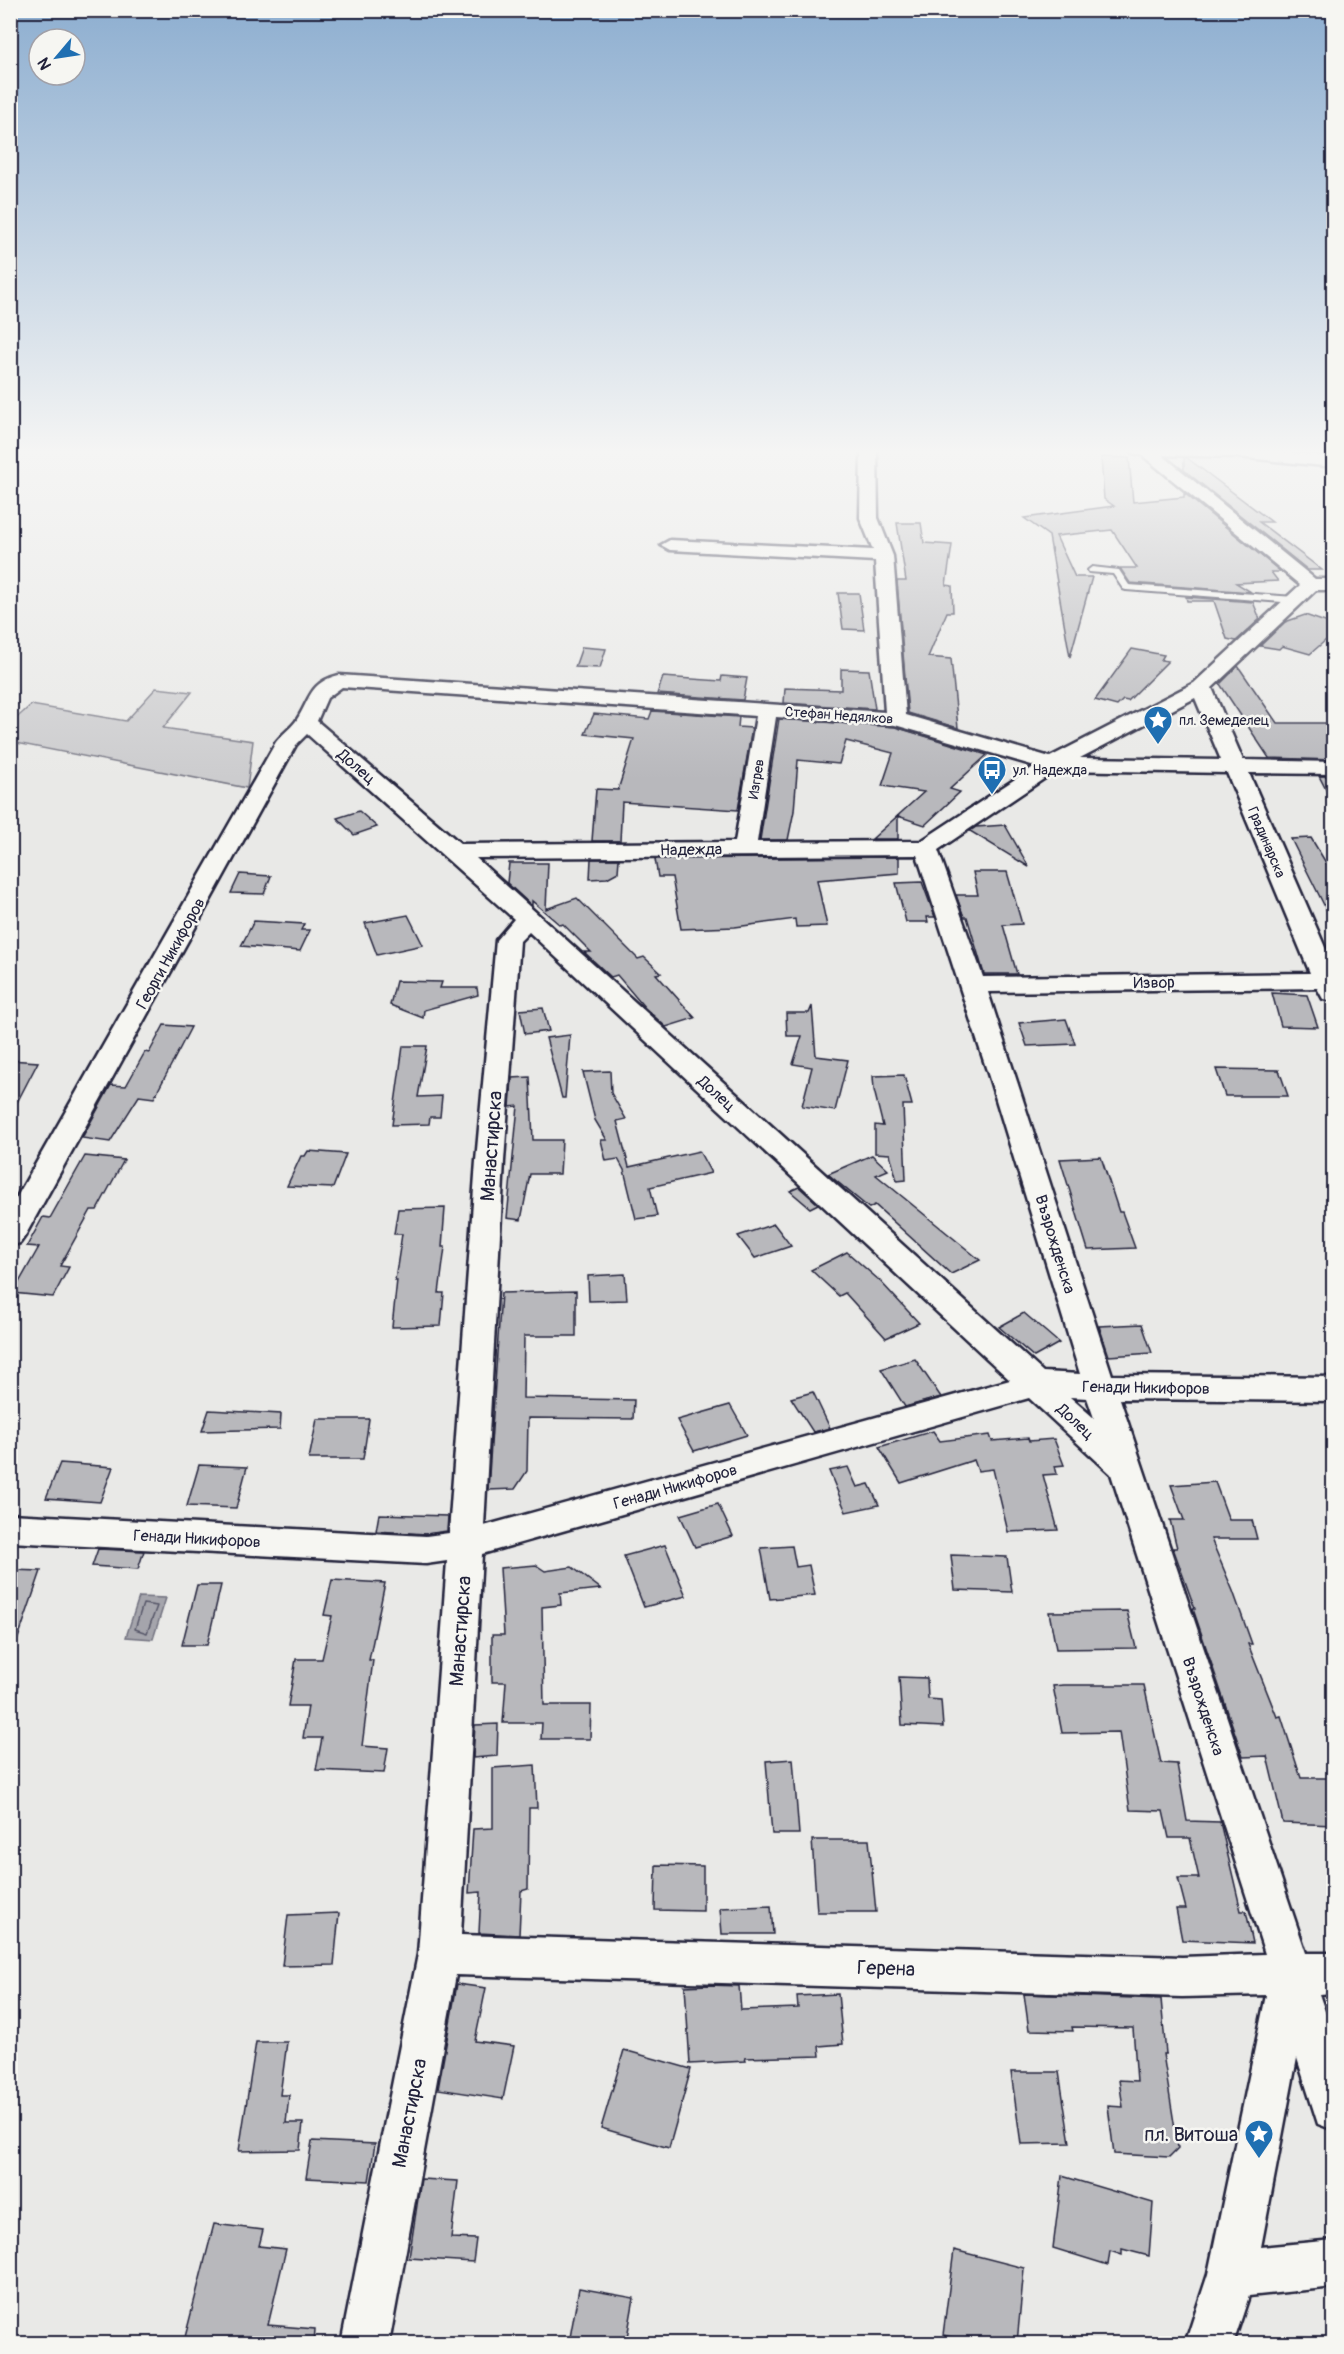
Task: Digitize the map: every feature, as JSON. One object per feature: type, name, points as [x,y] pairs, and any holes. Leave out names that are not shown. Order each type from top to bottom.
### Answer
[{"type":"street","points":[[884,560],[896,718]]},
{"type":"street","points":[[1280,560],[1311,585]]},
{"type":"street","points":[[926,848],[1052,764],[1201,687],[1311,585],[1334,584]]},
{"type":"street","name":"Стефан Недялков","points":[[339,681],[896,718],[1052,764],[1334,768]]},
{"type":"street","name":"Георги Никифоров","points":[[10,1236],[278,757],[287,742],[306,722],[314,699],[326,686],[339,681]]},
{"type":"street","name":"Градинарска","points":[[1201,687],[1331,986]]},
{"type":"street","name":"Изгрев","points":[[745,848],[767,710]]},
{"type":"street","name":"Долец","points":[[306,722],[455,851],[1125,1467]]},
{"type":"street","name":"Надежда","points":[[455,851],[926,848]]},
{"type":"street","name":"Възрожденска","points":[[926,848],[975,985],[1125,1467],[1313,1973],[1334,2108]]},
{"type":"street","name":"Манастирска","points":[[365,2343],[439,1954],[490,1161],[508,940],[527,919]]},
{"type":"street","name":"Извор","points":[[975,985],[1331,986]]},
{"type":"street","name":"Генади Никифоров","points":[[10,1528],[426,1550],[466,1545],[1037,1384],[1100,1387],[1334,1389]]},
{"type":"street","name":"Герена","points":[[439,1954],[1182,1977],[1313,1973]]},
{"type":"street","points":[[1209,2343],[1232,2274],[1313,1973]]},
{"type":"street","points":[[1232,2274],[1334,2263]]},
{"type":"lane","points":[[1092,570],[1116,572],[1125,588],[1295,600]]},
{"type":"shaded area","points":[[156,688],[192,692],[163,728],[253,741],[247,788],[11,742],[11,723],[31,705],[126,721]]},
{"type":"water","points":[[139,1597],[166,1598],[153,1639],[126,1637]]},
{"type":"building","points":[[903,560],[950,560],[946,585],[952,586],[953,612],[947,612],[928,657],[951,659],[958,728],[908,713],[897,581],[906,581]]},
{"type":"building","points":[[1053,560],[1067,560],[1075,577],[1092,577],[1070,657]]},
{"type":"building","points":[[1132,560],[1266,560],[1281,572],[1271,572],[1278,581],[1236,583],[1251,592],[1130,583],[1120,568],[1137,568]]},
{"type":"building","points":[[1295,560],[1309,560],[1322,570],[1308,570]]},
{"type":"building","points":[[838,593],[859,593],[864,630],[843,629]]},
{"type":"building","points":[[1186,597],[1253,602],[1260,619],[1236,641],[1227,639],[1214,601],[1187,601]]},
{"type":"building","points":[[1305,615],[1334,625],[1334,633],[1310,654],[1282,646],[1279,649],[1260,646],[1285,622]]},
{"type":"building","points":[[582,647],[606,649],[600,668],[575,667]]},
{"type":"building","points":[[1132,649],[1164,655],[1161,660],[1168,661],[1128,701],[1123,700],[1117,706],[1095,700]]},
{"type":"building","points":[[1238,666],[1277,723],[1334,723],[1334,760],[1269,758],[1220,684]]},
{"type":"building","points":[[841,669],[869,670],[875,709],[784,703],[785,688],[841,690]]},
{"type":"building","points":[[722,676],[747,678],[743,700],[657,694],[663,677],[721,681]]},
{"type":"building","points":[[652,711],[739,717],[738,727],[752,728],[738,810],[622,802],[620,841],[592,841],[596,789],[618,790],[634,739],[585,734],[594,714],[649,719]]},
{"type":"building","points":[[779,719],[895,727],[987,755],[950,789],[960,792],[925,825],[898,816],[898,839],[872,839],[924,792],[882,786],[893,753],[846,741],[839,764],[798,760],[794,811],[788,840],[760,840]]},
{"type":"building","points":[[1319,776],[1334,776],[1334,805]]},
{"type":"building","points":[[359,811],[377,827],[354,835],[337,818]]},
{"type":"building","points":[[1005,825],[1029,867],[970,831],[976,827]]},
{"type":"building","points":[[1311,838],[1334,876],[1334,925],[1291,839]]},
{"type":"building","points":[[899,857],[899,873],[817,880],[827,926],[796,927],[795,919],[735,927],[681,929],[672,877],[658,877],[655,859]]},
{"type":"building","points":[[591,859],[619,859],[618,872],[607,878],[590,879]]},
{"type":"building","points":[[509,863],[548,863],[546,909],[577,898],[638,959],[644,957],[661,973],[656,974],[695,1018],[666,1027],[645,1008],[617,975],[611,977],[584,952],[591,952],[563,924],[560,925],[532,901],[532,906],[507,883]]},
{"type":"building","points":[[973,872],[1007,872],[1022,924],[1003,925],[1017,974],[984,974],[967,917],[964,917],[956,895],[978,895]]},
{"type":"building","points":[[240,874],[271,876],[264,894],[231,893]]},
{"type":"building","points":[[922,882],[935,917],[927,917],[928,922],[906,922],[896,883]]},
{"type":"building","points":[[408,915],[423,945],[377,955],[365,923]]},
{"type":"building","points":[[254,921],[304,924],[301,930],[310,930],[300,951],[241,946]]},
{"type":"building","points":[[396,981],[442,982],[440,988],[477,988],[478,995],[424,1010],[423,1018],[390,1005]]},
{"type":"building","points":[[1272,993],[1307,995],[1318,1027],[1281,1026]]},
{"type":"building","points":[[812,1006],[816,1056],[848,1060],[835,1111],[802,1106],[812,1067],[793,1064],[802,1036],[787,1036],[786,1013],[809,1013]]},
{"type":"building","points":[[543,1008],[549,1031],[525,1034],[520,1010]]},
{"type":"building","points":[[1066,1019],[1075,1044],[1027,1046],[1019,1023]]},
{"type":"building","points":[[164,1025],[191,1027],[154,1098],[139,1096],[110,1142],[82,1138],[111,1085],[126,1086],[145,1052],[149,1053]]},
{"type":"building","points":[[570,1035],[565,1098],[562,1098],[546,1038]]},
{"type":"building","points":[[403,1046],[427,1046],[418,1097],[442,1096],[440,1117],[430,1117],[429,1124],[392,1125]]},
{"type":"building","points":[[10,1060],[38,1062],[10,1116]]},
{"type":"building","points":[[1216,1069],[1279,1070],[1288,1096],[1225,1096]]},
{"type":"building","points":[[610,1071],[611,1093],[626,1119],[617,1121],[629,1167],[699,1151],[711,1173],[650,1187],[657,1216],[636,1219],[624,1170],[618,1159],[606,1161],[601,1140],[607,1140],[595,1120],[583,1072]]},
{"type":"building","points":[[904,1075],[912,1105],[903,1105],[906,1180],[897,1181],[890,1154],[875,1153],[875,1125],[883,1126],[873,1076]]},
{"type":"building","points":[[530,1077],[533,1140],[562,1140],[560,1174],[530,1174],[521,1220],[507,1218],[518,1106],[510,1107],[512,1078]]},
{"type":"building","points":[[308,1151],[346,1154],[333,1188],[287,1186],[301,1156],[305,1156]]},
{"type":"building","points":[[872,1155],[888,1170],[876,1175],[980,1260],[951,1274],[875,1205],[869,1208],[828,1174]]},
{"type":"building","points":[[85,1156],[124,1160],[97,1210],[91,1210],[60,1266],[69,1267],[53,1297],[13,1293],[39,1247],[27,1246],[43,1217],[50,1218]]},
{"type":"building","points":[[1101,1157],[1119,1212],[1122,1212],[1135,1248],[1088,1250],[1060,1159]]},
{"type":"building","points":[[799,1187],[818,1204],[810,1208],[790,1191]]},
{"type":"building","points":[[445,1208],[442,1247],[445,1247],[439,1293],[444,1293],[441,1326],[392,1327],[397,1280],[395,1280],[402,1234],[394,1234],[398,1209]]},
{"type":"building","points":[[774,1224],[791,1246],[755,1258],[738,1236]]},
{"type":"building","points":[[847,1252],[880,1281],[919,1323],[886,1338],[845,1293],[839,1296],[811,1270]]},
{"type":"building","points":[[625,1274],[627,1300],[589,1301],[588,1276]]},
{"type":"building","points":[[576,1291],[576,1336],[524,1336],[523,1398],[634,1400],[633,1419],[528,1418],[527,1471],[515,1489],[488,1490],[501,1293]]},
{"type":"building","points":[[1024,1313],[1059,1343],[1034,1357],[999,1327]]},
{"type":"building","points":[[1142,1324],[1152,1353],[1109,1356],[1099,1326]]},
{"type":"building","points":[[915,1359],[941,1397],[905,1407],[881,1369]]},
{"type":"building","points":[[813,1392],[830,1428],[813,1432],[791,1398]]},
{"type":"building","points":[[730,1405],[747,1435],[694,1451],[677,1420]]},
{"type":"building","points":[[209,1410],[281,1414],[280,1429],[202,1431]]},
{"type":"building","points":[[317,1419],[369,1419],[363,1459],[309,1459]]},
{"type":"building","points":[[933,1431],[940,1441],[990,1435],[992,1441],[1028,1438],[1029,1441],[1054,1439],[1064,1465],[1055,1466],[1057,1474],[1043,1475],[1058,1530],[1008,1532],[993,1469],[978,1471],[974,1460],[901,1483],[879,1447]]},
{"type":"building","points":[[60,1463],[113,1467],[100,1502],[46,1498]]},
{"type":"building","points":[[199,1465],[247,1467],[236,1508],[187,1506]]},
{"type":"building","points":[[848,1467],[857,1487],[869,1484],[879,1505],[846,1512],[829,1471]]},
{"type":"building","points":[[1215,1482],[1229,1520],[1252,1520],[1257,1539],[1211,1539],[1252,1644],[1248,1644],[1277,1717],[1281,1716],[1301,1778],[1334,1778],[1334,1825],[1283,1823],[1267,1756],[1243,1757],[1173,1548],[1177,1548],[1170,1520],[1184,1520],[1171,1485]]},
{"type":"building","points":[[718,1504],[733,1536],[695,1547],[680,1515]]},
{"type":"building","points":[[379,1514],[448,1516],[447,1531],[426,1534],[376,1531]]},
{"type":"building","points":[[665,1545],[686,1596],[644,1607],[624,1556]]},
{"type":"building","points":[[792,1546],[796,1567],[809,1565],[815,1595],[770,1599],[761,1548]]},
{"type":"building","points":[[98,1549],[144,1551],[138,1569],[92,1566]]},
{"type":"building","points":[[951,1555],[1007,1557],[1012,1592],[955,1590]]},
{"type":"building","points":[[536,1565],[545,1571],[572,1567],[601,1589],[560,1593],[561,1605],[542,1607],[544,1705],[591,1705],[590,1739],[541,1739],[542,1723],[503,1723],[506,1682],[492,1682],[492,1635],[504,1635],[500,1568]]},
{"type":"building","points":[[10,1570],[41,1571],[14,1650],[10,1649]]},
{"type":"building","points":[[332,1580],[385,1583],[369,1660],[373,1660],[362,1746],[388,1748],[384,1773],[316,1770],[322,1738],[303,1738],[308,1706],[288,1706],[296,1659],[322,1659],[332,1616],[324,1615]]},
{"type":"building","points":[[197,1585],[221,1585],[207,1645],[182,1645]]},
{"type":"building","points":[[1127,1611],[1136,1648],[1056,1649],[1049,1612]]},
{"type":"building","points":[[899,1677],[927,1678],[928,1699],[941,1700],[943,1727],[902,1725]]},
{"type":"building","points":[[1144,1685],[1161,1763],[1177,1764],[1187,1821],[1220,1822],[1241,1911],[1246,1911],[1253,1943],[1182,1940],[1176,1909],[1186,1909],[1178,1878],[1199,1878],[1190,1838],[1169,1838],[1163,1811],[1130,1810],[1119,1732],[1062,1733],[1053,1686]]},
{"type":"building","points":[[498,1724],[497,1756],[473,1758],[475,1725]]},
{"type":"building","points":[[793,1759],[799,1834],[772,1834],[766,1761]]},
{"type":"building","points":[[535,1765],[537,1808],[529,1808],[528,1889],[521,1891],[519,1935],[479,1933],[481,1892],[469,1893],[473,1829],[493,1828],[493,1768]]},
{"type":"building","points":[[812,1840],[869,1840],[876,1912],[817,1912]]},
{"type":"building","points":[[656,1865],[703,1866],[703,1911],[655,1910]]},
{"type":"building","points":[[771,1906],[773,1934],[722,1934],[720,1908]]},
{"type":"building","points":[[339,1913],[334,1965],[282,1966],[288,1915]]},
{"type":"building","points":[[457,1984],[486,1988],[475,2041],[514,2046],[503,2099],[438,2089]]},
{"type":"building","points":[[685,1986],[739,1986],[741,2010],[798,2008],[797,1996],[838,1994],[843,2044],[819,2046],[820,2056],[745,2058],[746,2061],[690,2064]]},
{"type":"building","points":[[1024,1994],[1161,1999],[1166,2054],[1163,2054],[1178,2148],[1169,2157],[1114,2154],[1108,2106],[1123,2107],[1119,2080],[1137,2081],[1133,2028],[1072,2027],[1073,2031],[1029,2030]]},
{"type":"building","points":[[256,2042],[287,2042],[280,2095],[289,2095],[286,2123],[303,2123],[300,2150],[239,2151]]},
{"type":"building","points":[[624,2050],[691,2069],[669,2148],[601,2128]]},
{"type":"building","points":[[1011,2072],[1059,2072],[1070,2143],[1021,2144]]},
{"type":"building","points":[[312,2141],[375,2144],[369,2181],[306,2178]]},
{"type":"building","points":[[1062,2176],[1153,2203],[1149,2256],[1122,2249],[1122,2255],[1110,2251],[1108,2265],[1053,2248]]},
{"type":"building","points":[[421,2179],[458,2181],[451,2238],[476,2239],[473,2262],[409,2258]]},
{"type":"building","points":[[214,2224],[263,2230],[259,2246],[286,2249],[268,2325],[315,2329],[314,2343],[184,2341]]},
{"type":"building","points":[[954,2250],[1024,2268],[1017,2343],[976,2343],[943,2335]]},
{"type":"building","points":[[579,2288],[634,2298],[626,2343],[569,2343]]},
{"type":"place","name":"пл. Земеделец","points":[[1158,746]]},
{"type":"place","name":"ул. Надежда","points":[[992,796]]},
{"type":"place","name":"пл. Витоша","points":[[1259,2160]]}]
